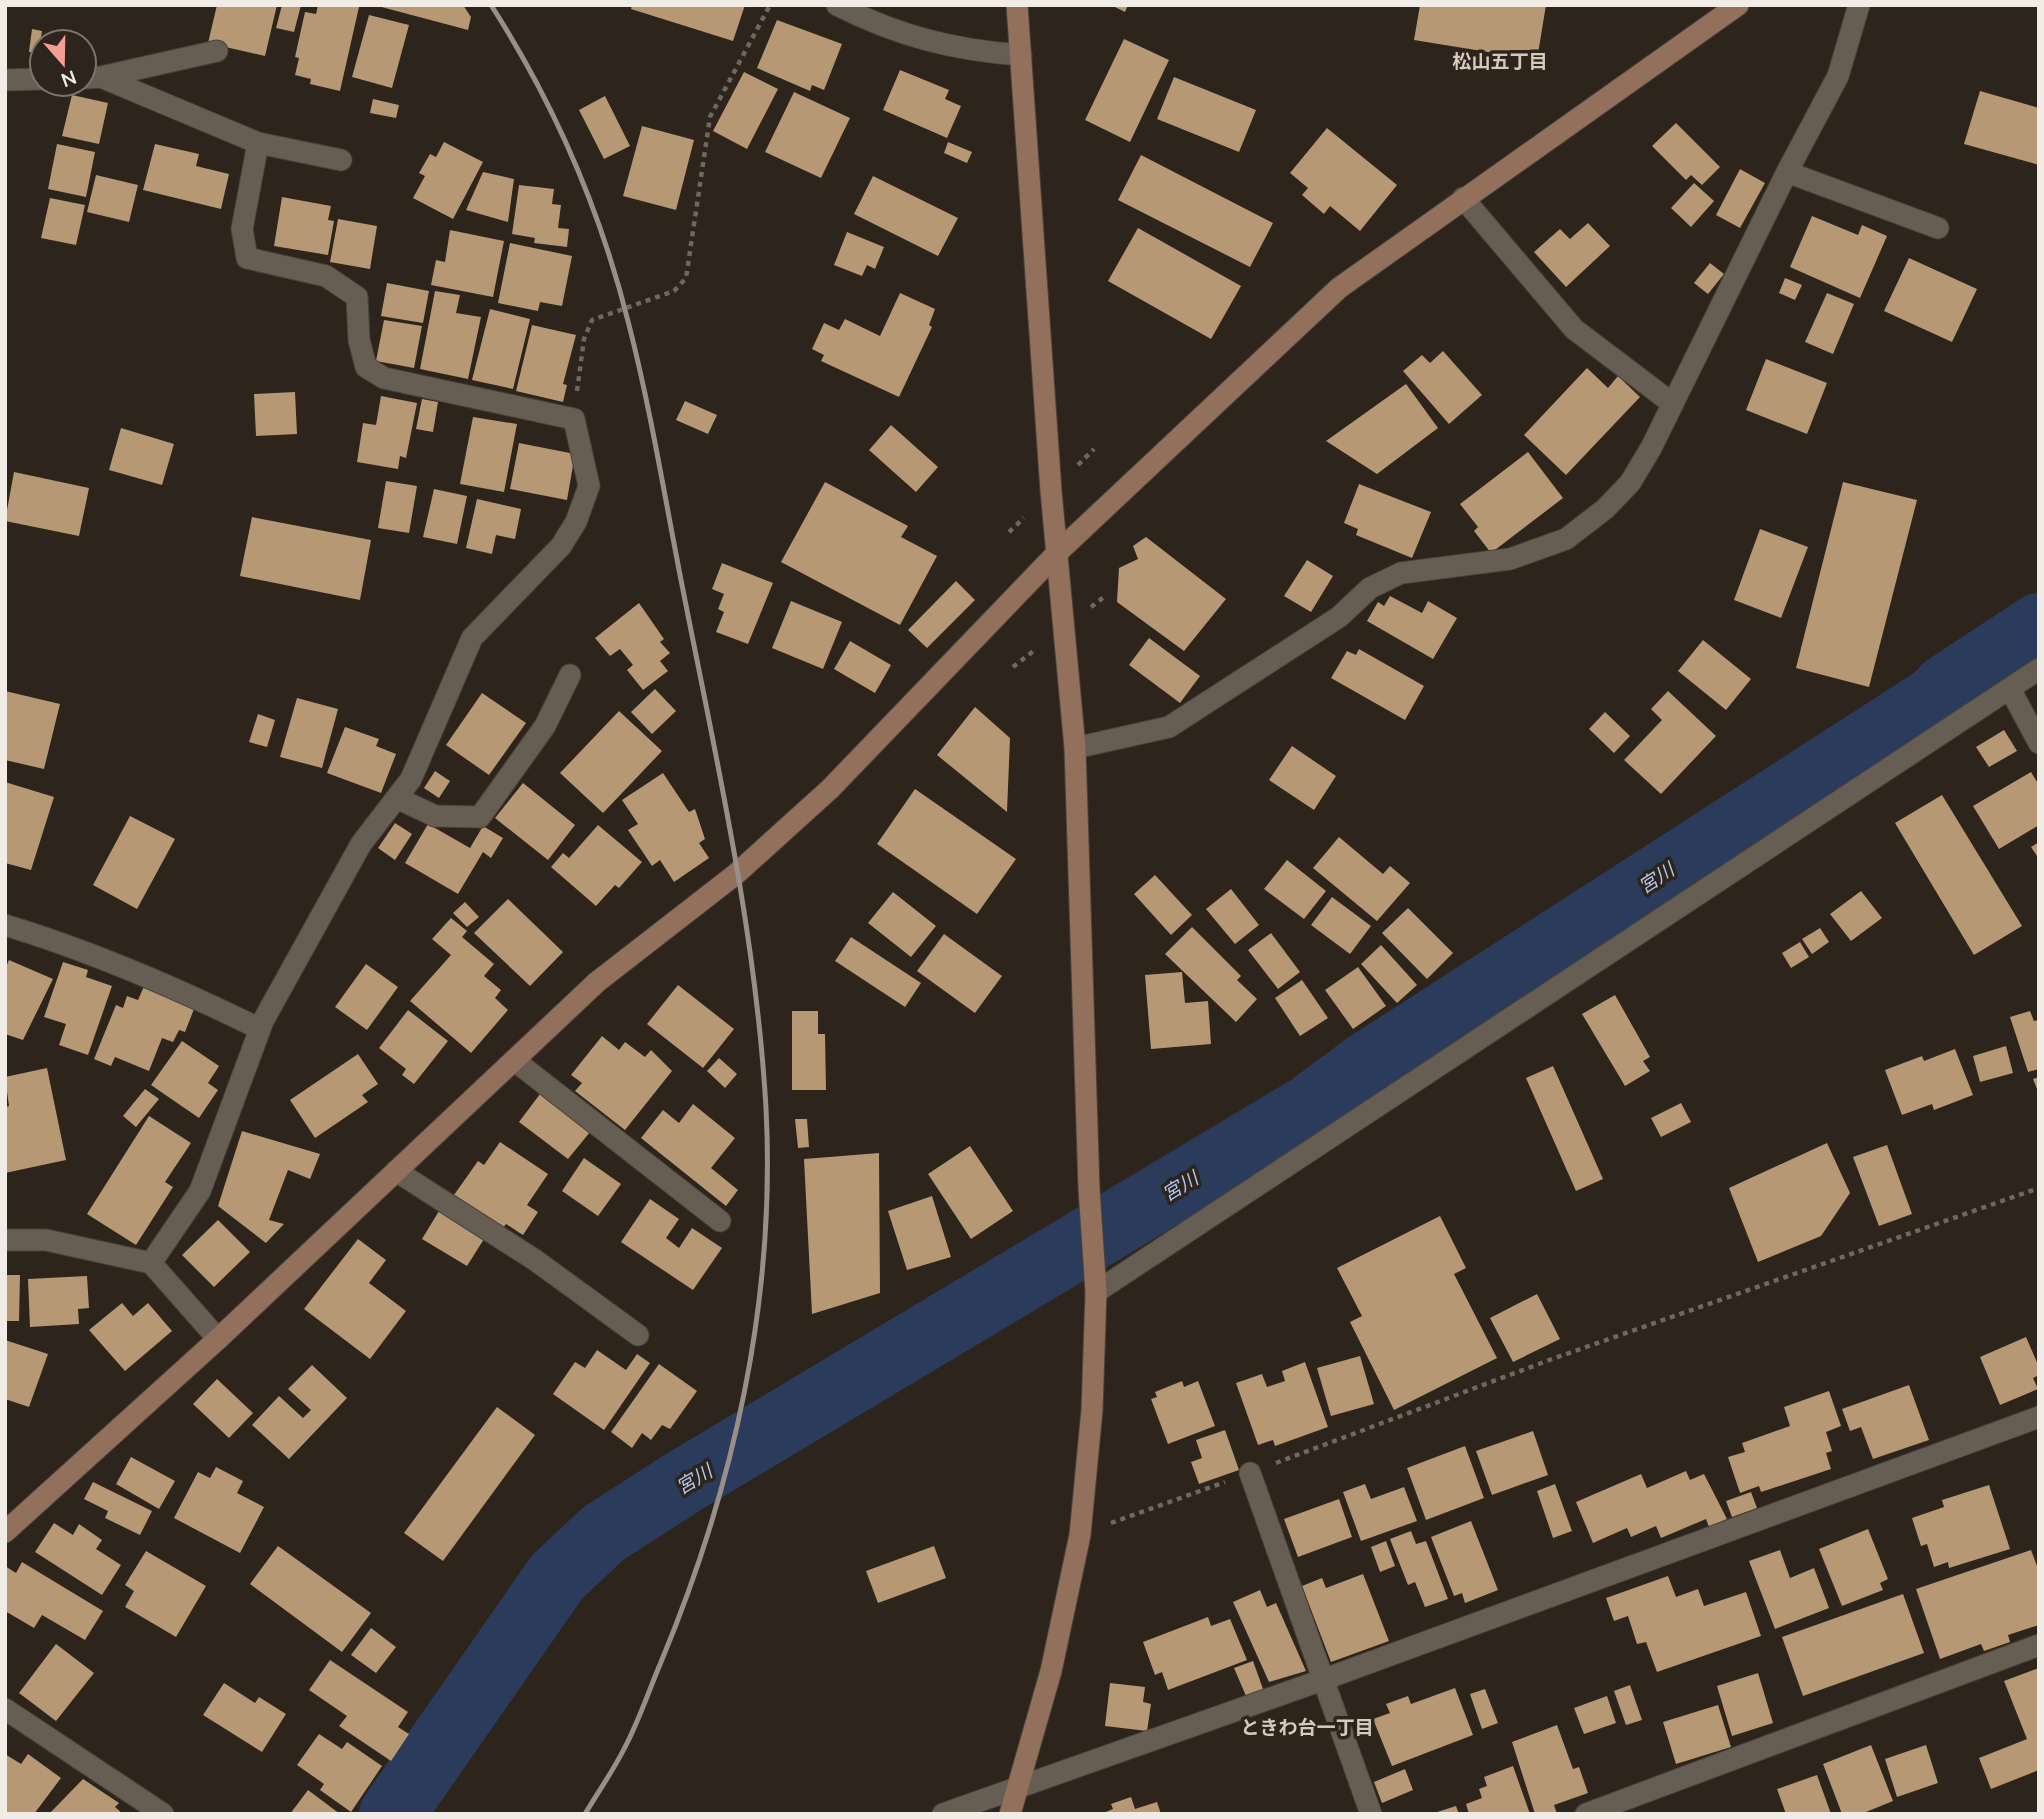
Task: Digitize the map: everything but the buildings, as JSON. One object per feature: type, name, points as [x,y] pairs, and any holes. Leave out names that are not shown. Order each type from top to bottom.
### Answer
[{"type":"street","points":[[837,5],[873,24],[964,51],[1021,55]]},
{"type":"street","points":[[1010,1814],[1020,1787],[1051,1671],[1080,1535],[1092,1410],[1096,1292],[1089,1189],[1075,748],[1017,5]]},
{"type":"street","points":[[5,1532],[218,1339],[597,982],[736,874],[830,789],[1058,552],[1339,288],[1738,5]]},
{"type":"street","points":[[1075,748],[1169,727],[1339,617],[1370,588],[1401,573],[1510,559],[1566,539],[1605,509],[1630,484],[1673,404],[1787,172],[1838,76],[1859,5]]},
{"type":"street","points":[[98,76],[217,51]]},
{"type":"street","points":[[5,80],[28,79]]},
{"type":"street","points":[[98,79],[258,143],[341,160]]},
{"type":"street","points":[[151,1263],[200,1191],[260,1029],[361,844],[411,779],[472,638],[561,546],[576,523],[589,486],[574,419],[384,378],[366,367],[359,340],[357,297],[326,276],[247,258],[242,229],[258,143]]},
{"type":"street","points":[[1787,172],[1938,228]]},
{"type":"street","points":[[1464,198],[1574,329],[1673,404]]},
{"type":"street","points":[[1096,1292],[2039,669]]},
{"type":"street","points":[[397,798],[435,816],[480,817],[545,726],[570,675]]},
{"type":"street","points":[[2010,689],[2039,743]]},
{"type":"street","points":[[5,925],[110,961],[184,991],[260,1029]]},
{"type":"street","points":[[514,1060],[720,1221]]},
{"type":"street","points":[[396,1171],[535,1260],[638,1335]]},
{"type":"street","points":[[5,1240],[46,1240],[151,1263],[218,1339]]},
{"type":"street","points":[[943,1814],[1325,1679],[2039,1417]]},
{"type":"street","points":[[1250,1473],[1371,1814]]},
{"type":"street","points":[[1586,1814],[2039,1645]]},
{"type":"street","points":[[5,1709],[163,1814]]},
{"type":"path","points":[[574,419],[584,339],[592,320],[674,291],[686,278],[710,117],[770,5]]},
{"type":"path","points":[[1080,1535],[1552,1359],[2039,1188]]},
{"type":"waterway","name":"宮川","points":[[392,1814],[557,1577],[604,1533],[685,1481],[1310,1107],[1365,1066],[1936,698],[1946,687],[2039,626]]},
{"type":"railway","points":[[491,5],[535,80],[573,159],[618,283],[637,357],[733,846],[753,977],[766,1108],[764,1250],[745,1391],[729,1460],[687,1596],[639,1717],[620,1757],[585,1814]]},
{"type":"district","name":"松山五丁目","points":[[1500,61]]},
{"type":"district","name":"ときわ台一丁目","points":[[1307,1727]]}]
